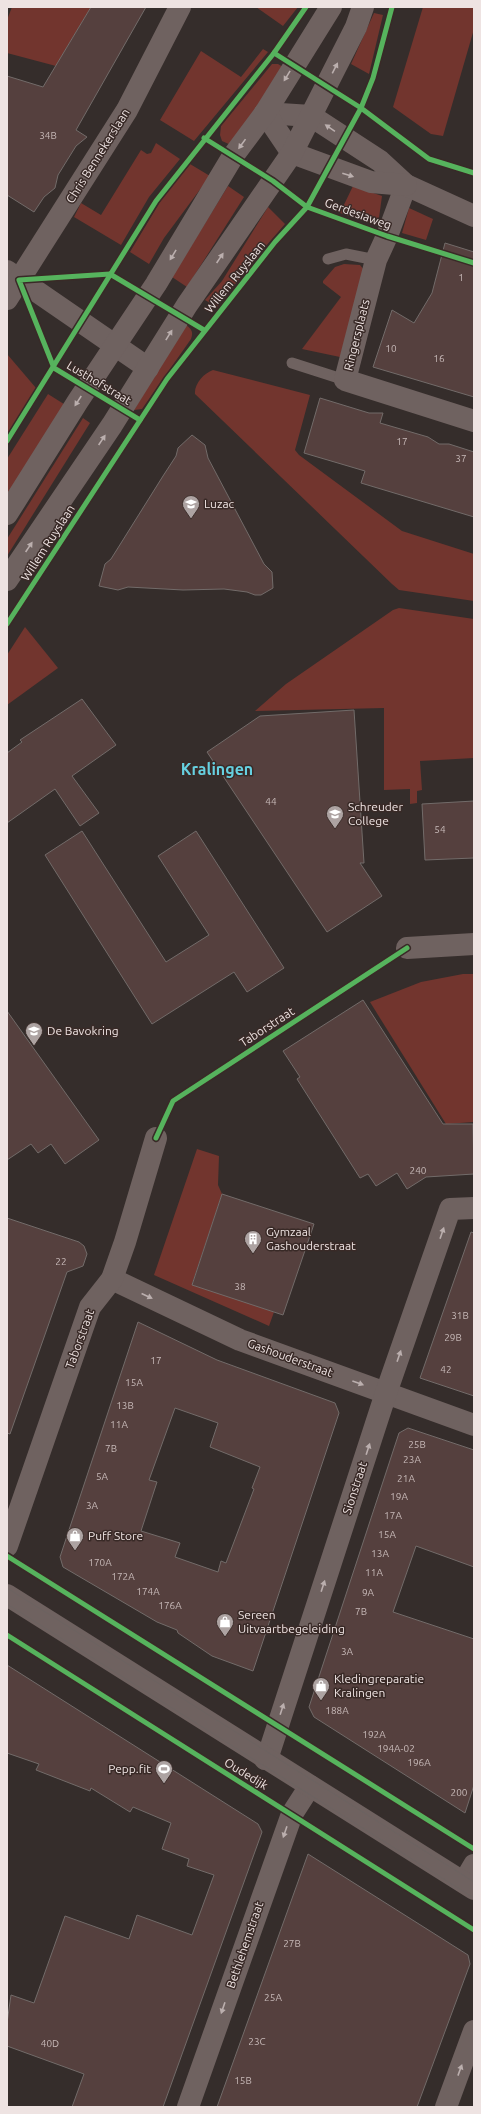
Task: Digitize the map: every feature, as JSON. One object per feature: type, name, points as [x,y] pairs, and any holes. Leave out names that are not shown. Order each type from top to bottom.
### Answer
[{"type":"street","name":"Chris Bennekerslaan","points":[[7,299],[13,275],[127,110],[180,7]]},
{"type":"street","points":[[7,514],[115,345],[156,284],[234,156],[265,113],[331,7]]},
{"type":"street","name":"Willem Ruyslaan","points":[[7,580],[112,425],[187,305],[292,153],[356,27],[363,7]]},
{"type":"street","points":[[265,113],[311,116],[380,161],[406,185],[474,216]]},
{"type":"street","points":[[265,113],[292,153],[371,182],[406,185]]},
{"type":"street","name":"Ringersplaats","points":[[406,185],[387,236],[376,260],[345,380],[474,421]]},
{"type":"street","points":[[13,275],[148,368]]},
{"type":"street","points":[[407,948],[474,944]]},
{"type":"street","name":"Taborstraat","points":[[7,1546],[90,1307],[112,1279],[125,1242],[156,1138]]},
{"type":"street","name":"Sionstraat","points":[[265,1759],[269,1753],[386,1393],[450,1209],[474,1208]]},
{"type":"street","name":"Gashouderstraat","points":[[112,1279],[240,1340],[474,1425]]},
{"type":"street","name":"Oudedijk","points":[[7,1595],[265,1759],[471,1879]]},
{"type":"street","name":"Bethlehemstraat","points":[[188,2107],[292,1814],[310,1786]]},
{"type":"street","points":[[446,2107],[474,2031]]},
{"type":"lane","points":[[328,259],[346,254],[376,260]]},
{"type":"lane","points":[[292,363],[345,380]]},
{"type":"shaded area","points":[[12,7],[91,7],[56,66],[7,53],[7,20]]},
{"type":"shaded area","points":[[256,7],[298,7],[283,26]]},
{"type":"shaded area","points":[[423,7],[474,7],[474,29],[443,136],[431,134],[393,107]]},
{"type":"shaded area","points":[[374,13],[383,15],[369,74],[351,64]]},
{"type":"shaded area","points":[[263,49],[268,52],[194,141],[160,120],[201,51],[241,77]]},
{"type":"shaded area","points":[[272,64],[278,64],[283,67],[231,145],[222,141],[220,135],[221,126]]},
{"type":"shaded area","points":[[156,143],[180,159],[149,197],[121,245],[74,217],[81,203],[101,215],[141,150],[147,154],[151,153]]},
{"type":"shaded area","points":[[190,164],[210,176],[164,238],[149,264],[130,252],[163,197]]},
{"type":"shaded area","points":[[228,186],[244,197],[187,287],[172,277]]},
{"type":"shaded area","points":[[353,186],[382,196],[378,225],[340,213]]},
{"type":"shaded area","points":[[268,207],[285,224],[217,307],[205,300],[222,281]]},
{"type":"shaded area","points":[[409,208],[433,219],[426,240],[402,233]]},
{"type":"shaded area","points":[[344,264],[360,265],[364,270],[340,357],[302,349],[341,297],[323,283],[323,281],[335,267]]},
{"type":"shaded area","points":[[185,324],[191,330],[191,339],[142,409],[134,410]]},
{"type":"shaded area","points":[[7,354],[36,388],[7,435]]},
{"type":"shaded area","points":[[213,370],[310,395],[295,450],[299,455],[402,531],[474,554],[474,601],[399,590],[392,584],[195,394],[196,386],[200,379]]},
{"type":"shaded area","points":[[48,394],[67,406],[7,502],[7,459]]},
{"type":"shaded area","points":[[83,418],[90,423],[7,556],[7,539]]},
{"type":"shaded area","points":[[399,608],[474,619],[474,758],[420,761],[422,790],[417,791],[417,803],[410,804],[410,789],[384,790],[384,708],[255,711],[286,684],[393,610]]},
{"type":"shaded area","points":[[25,627],[58,668],[7,705],[7,655]]},
{"type":"shaded area","points":[[463,974],[474,974],[474,1122],[446,1124],[370,1002],[421,982]]},
{"type":"shaded area","points":[[197,1149],[219,1156],[218,1185],[222,1194],[192,1284],[274,1312],[269,1326],[154,1275]]},
{"type":"building","points":[[91,7],[146,7],[76,130],[87,137],[76,146],[58,175],[55,188],[44,197],[34,212],[7,195],[7,76],[43,87]]},
{"type":"building","points":[[445,243],[474,252],[474,397],[373,367],[392,310],[414,323],[432,293]]},
{"type":"building","points":[[320,398],[369,413],[383,413],[380,423],[428,437],[439,444],[449,444],[474,452],[474,517],[361,483],[365,471],[304,453]]},
{"type":"building","points":[[192,435],[205,445],[208,458],[264,564],[272,572],[273,588],[261,595],[255,595],[247,592],[224,589],[183,590],[128,587],[118,590],[99,586],[105,564],[111,559],[176,456],[178,448]]},
{"type":"building","points":[[82,699],[116,745],[72,776],[99,813],[80,826],[55,789],[7,823],[7,753],[22,742],[20,740]]},
{"type":"building","points":[[354,710],[364,863],[360,863],[382,896],[327,932],[207,752],[260,716]]},
{"type":"building","points":[[474,801],[474,858],[425,860],[422,804]]},
{"type":"building","points":[[82,831],[166,962],[209,935],[158,856],[196,831],[284,968],[247,992],[234,972],[152,1024],[45,855]]},
{"type":"building","points":[[363,1000],[443,1124],[473,1124],[474,1174],[426,1177],[407,1189],[397,1173],[376,1186],[368,1174],[360,1178],[297,1079],[300,1077],[283,1051]]},
{"type":"building","points":[[7,1011],[99,1140],[65,1164],[51,1144],[38,1153],[31,1144],[7,1160]]},
{"type":"building","name":"Gymzaal Gashouderstraat","points":[[222,1194],[314,1224],[283,1315],[192,1285]]},
{"type":"building","points":[[7,1218],[79,1242],[84,1246],[87,1254],[83,1266],[67,1272],[10,1434],[7,1433]]},
{"type":"building","points":[[471,1232],[474,1233],[474,1396],[420,1378]]},
{"type":"building","points":[[138,1322],[217,1360],[335,1403],[339,1413],[253,1671],[212,1656],[178,1633],[177,1630],[157,1622],[63,1567],[60,1557]],"holes":[[[175,1408],[218,1423],[210,1447],[260,1467],[252,1488],[254,1489],[226,1563],[221,1561],[218,1572],[175,1557],[180,1543],[141,1531],[157,1482],[149,1480]]]},
{"type":"building","points":[[408,1428],[474,1450],[474,1567],[416,1546],[393,1612],[474,1639],[474,1785],[465,1813],[314,1717],[309,1707],[399,1433]]},
{"type":"building","points":[[7,1665],[258,1824],[262,1832],[163,2107],[72,2107],[84,2074],[7,2046],[7,2023],[11,1995],[34,2003],[65,1916],[129,1939],[137,1915],[192,1935],[214,1875],[187,1866],[189,1859],[162,1849],[171,1823],[133,1807],[130,1812],[91,1788],[90,1791],[36,1770],[39,1764],[7,1753]]},
{"type":"building","points":[[308,1854],[468,1955],[470,1964],[417,2107],[217,2107]]},
{"type":"tram line","points":[[7,1588],[474,1882]]},
{"type":"tram line","points":[[7,1604],[474,1898]]},
{"type":"cycle path","points":[[7,441],[156,201],[274,53],[306,7]]},
{"type":"cycle path","points":[[7,624],[167,379],[275,242],[307,207],[361,108],[373,78],[392,7]]},
{"type":"cycle path","points":[[274,53],[361,108],[429,159],[474,173]]},
{"type":"cycle path","name":"Gerdesiaweg","points":[[204,138],[273,181],[307,207],[387,236],[474,263]]},
{"type":"cycle path","name":"Lusthofstraat","points":[[140,420],[54,368],[19,280],[110,274],[204,330]]},
{"type":"cycle path","points":[[156,1138],[173,1101],[407,948]]},
{"type":"cycle path","points":[[7,1556],[474,1849]]},
{"type":"cycle path","points":[[7,1635],[474,1930]]},
{"type":"place","name":"Luzac","points":[[191,519]]},
{"type":"place","name":"Schreuder College","points":[[335,829]]},
{"type":"place","name":"De Bavokring","points":[[34,1046]]},
{"type":"place","name":"Gymzaal Gashouderstraat","points":[[253,1254]]},
{"type":"place","name":"Puff Store","points":[[75,1551]]},
{"type":"place","name":"Sereen Uitvaartbegeleiding","points":[[225,1637]]},
{"type":"place","name":"Kledingreparatie Kralingen","points":[[321,1701]]},
{"type":"place","name":"Pepp.fit","points":[[164,1784]]},
{"type":"district","name":"Kralingen","points":[[217,769]]}]
